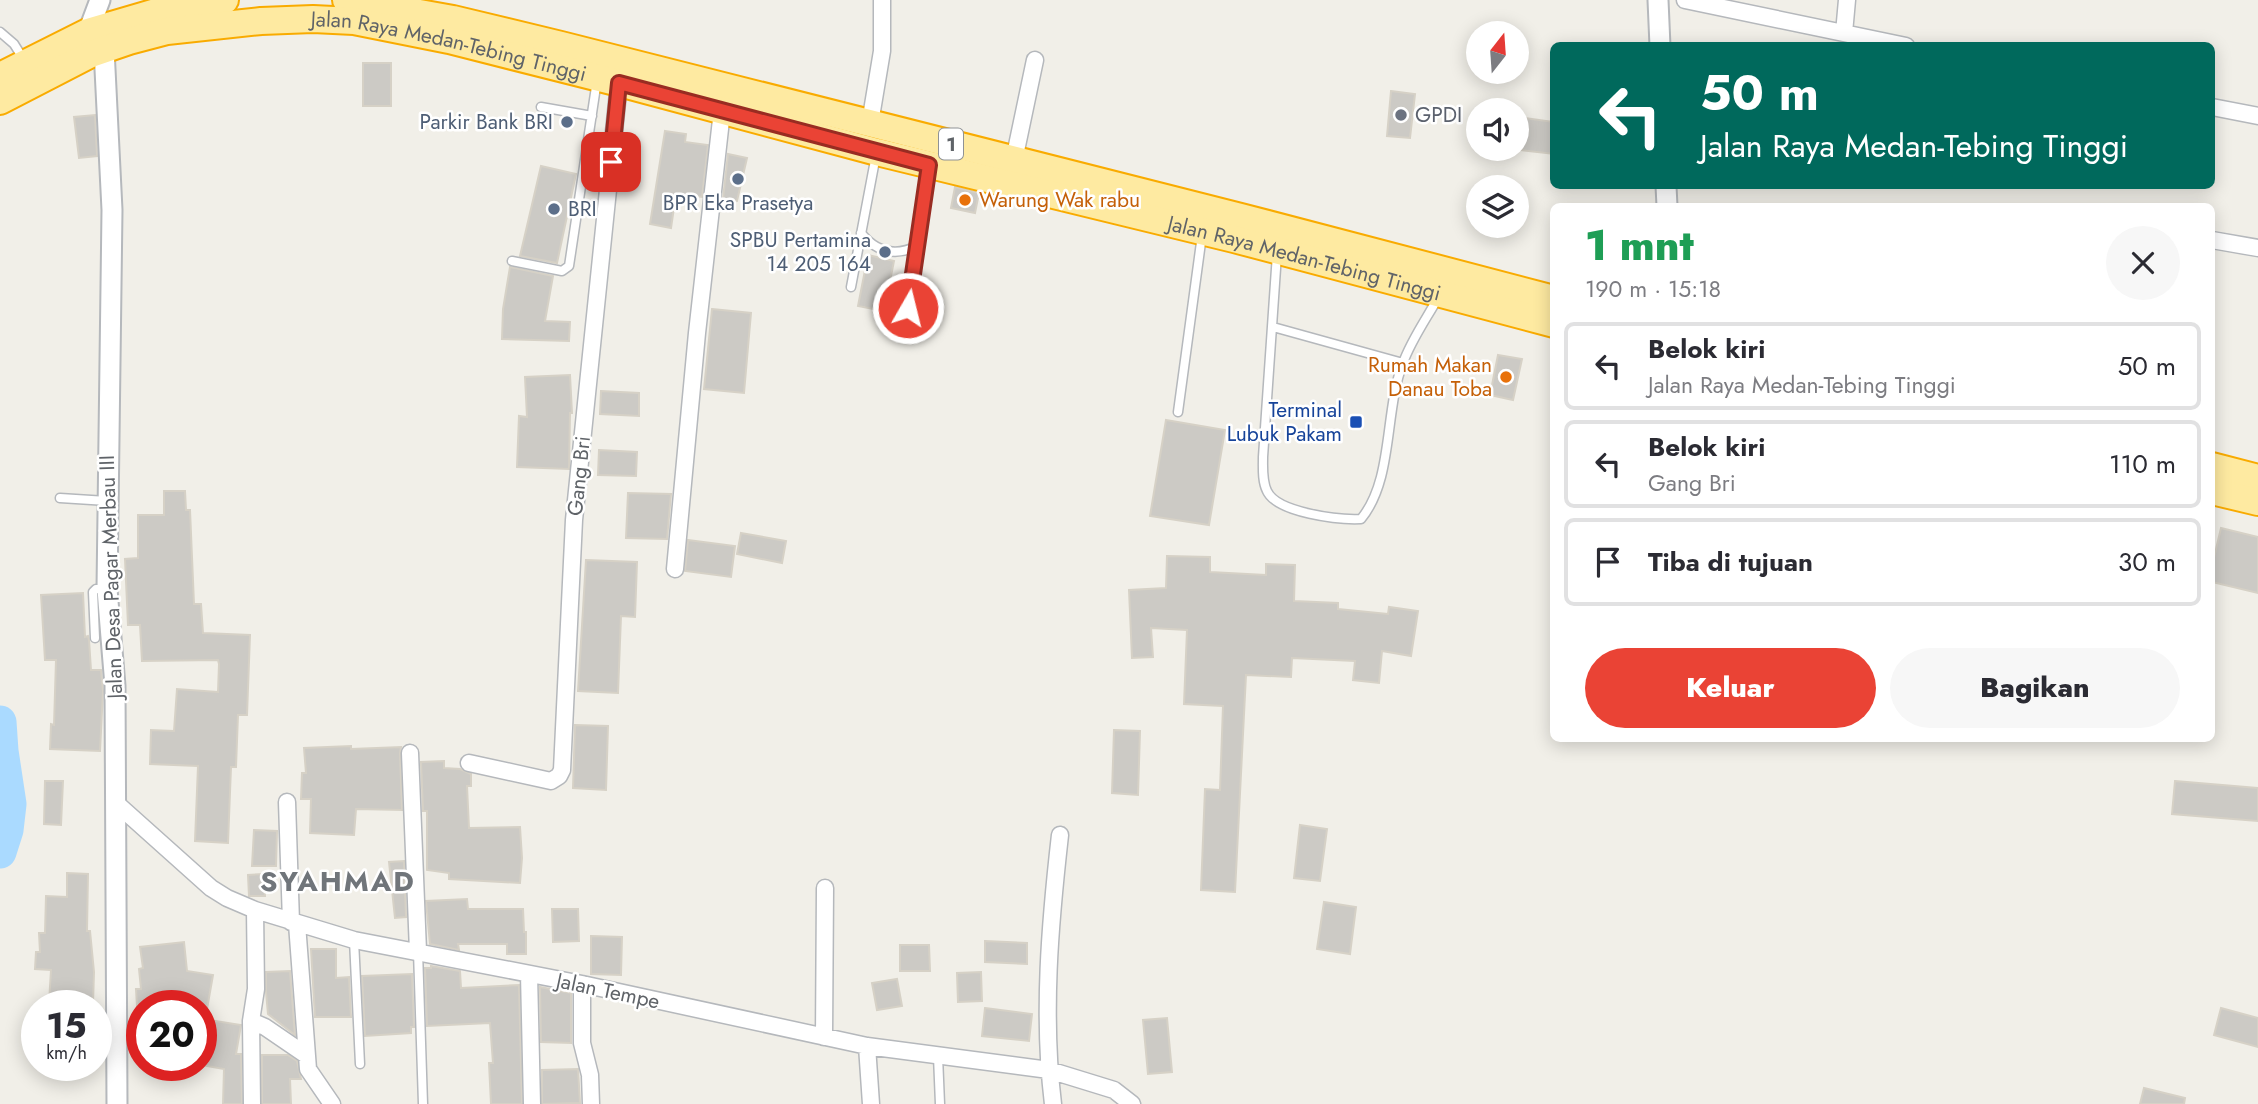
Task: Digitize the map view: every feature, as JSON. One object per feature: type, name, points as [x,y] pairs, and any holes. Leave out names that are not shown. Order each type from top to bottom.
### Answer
[{"type":"highway","name":"Jalan Raya Medan-Tebing Tinggi","points":[[0,101],[16,74],[72,63],[96,41],[173,7],[225,0]]},
{"type":"highway","name":"Jalan Raya Medan-Tebing Tinggi","points":[[346,0],[453,19],[870,123],[931,152],[1202,232],[1237,228],[1277,251],[1444,284],[1550,298]]},
{"type":"highway","name":"Jalan Raya Medan-Tebing Tinggi","points":[[96,41],[261,21],[354,21],[438,38],[608,80],[877,152],[931,152],[1014,160],[1237,228],[1444,284],[1550,323]]},
{"type":"highway","points":[[2215,467],[2258,478]]},
{"type":"highway","points":[[2215,492],[2258,502]]},
{"type":"street","points":[[96,41],[100,0]]},
{"type":"street","points":[[870,123],[882,51],[882,0]]},
{"type":"street","points":[[1658,0],[1660,42]]},
{"type":"street","points":[[1685,0],[1887,42]]},
{"type":"street","points":[[1844,33],[1847,0]]},
{"type":"street","name":"Jalan Desa Pagar Merbau III","points":[[96,41],[112,210],[107,589],[101,616],[115,686],[117,1104]]},
{"type":"street","points":[[1014,160],[1035,60]]},
{"type":"street","name":"Gang Bri","points":[[469,763],[551,781],[559,776],[562,770],[575,514],[608,80]]},
{"type":"street","points":[[2215,108],[2258,116]]},
{"type":"street","points":[[675,569],[697,333],[722,111]]},
{"type":"street","points":[[2215,241],[2258,248]]},
{"type":"street","points":[[410,753],[418,951]]},
{"type":"street","points":[[287,802],[307,1069],[332,1104]]},
{"type":"street","name":"Jalan Tempe","points":[[117,808],[211,888],[255,910],[294,923],[355,940],[582,984],[867,1046],[1049,1070],[1114,1090],[1132,1104]]},
{"type":"street","points":[[1053,1104],[1049,1070],[1050,926],[1060,835]]},
{"type":"street","points":[[824,1037],[825,888]]},
{"type":"street","points":[[252,1104],[251,1015],[256,989],[255,910]]},
{"type":"street","points":[[529,974],[532,1104]]},
{"type":"street","points":[[582,984],[582,1043],[590,1076],[591,1104]]},
{"type":"street","points":[[251,1015],[305,1054]]},
{"type":"street","points":[[867,1046],[872,1104]]},
{"type":"lane","points":[[0,32],[14,44],[16,74]]},
{"type":"lane","points":[[512,261],[562,271],[569,266],[592,116],[608,80]]},
{"type":"lane","points":[[541,107],[592,116]]},
{"type":"lane","points":[[851,287],[877,152]]},
{"type":"lane","points":[[908,308],[931,152]]},
{"type":"lane","points":[[1178,412],[1202,232]]},
{"type":"lane","points":[[861,233],[869,243],[895,253],[917,247]]},
{"type":"lane","points":[[1277,251],[1263,457],[1266,490],[1283,504],[1322,517],[1361,519],[1371,506],[1379,487],[1390,419],[1403,363],[1444,284]]},
{"type":"lane","points":[[1273,327],[1403,363]]},
{"type":"lane","points":[[60,498],[107,500]]},
{"type":"lane","points":[[94,638],[101,616]]},
{"type":"lane","points":[[355,940],[360,1064]]},
{"type":"lane","points":[[418,951],[423,1104]]},
{"type":"lane","points":[[938,1056],[940,1104]]},
{"type":"building","points":[[363,63],[391,63],[391,106],[363,106]]},
{"type":"building","name":"GPDI","points":[[1391,91],[1415,94],[1410,138],[1387,136]]},
{"type":"building","points":[[95,115],[97,156],[79,158],[74,117]]},
{"type":"building","points":[[1529,119],[1550,121],[1550,154],[1529,151]]},
{"type":"building","points":[[665,131],[686,134],[685,142],[708,145],[702,197],[676,194],[671,228],[650,224]]},
{"type":"building","points":[[728,154],[747,158],[737,201],[723,199]]},
{"type":"building","points":[[541,166],[576,174],[557,263],[520,256]]},
{"type":"building","name":"Warung Wak rabu","points":[[955,187],[979,193],[975,213],[951,208]]},
{"type":"building","points":[[868,255],[894,261],[884,311],[858,306]]},
{"type":"building","points":[[510,267],[553,276],[545,321],[570,322],[569,341],[502,339],[503,309]]},
{"type":"building","points":[[712,309],[751,313],[744,393],[704,389]]},
{"type":"building","name":"Rumah Makan Danau Toba","points":[[1498,355],[1522,359],[1513,400],[1490,395]]},
{"type":"building","points":[[570,375],[572,413],[569,469],[517,467],[519,416],[527,417],[525,377]]},
{"type":"building","points":[[601,391],[639,393],[639,416],[600,414]]},
{"type":"building","points":[[1166,420],[1225,430],[1209,525],[1150,516]]},
{"type":"building","points":[[599,450],[637,452],[636,476],[598,475]]},
{"type":"building","points":[[164,491],[185,491],[186,510],[190,510],[194,604],[201,604],[203,633],[250,635],[247,715],[238,715],[236,767],[231,767],[228,843],[195,841],[198,766],[150,764],[151,730],[174,731],[177,689],[218,692],[218,660],[142,661],[140,625],[128,625],[125,559],[138,558],[138,515],[164,515]]},
{"type":"building","points":[[628,493],[671,494],[667,539],[626,538]]},
{"type":"building","points":[[2221,528],[2258,537],[2258,593],[2215,583],[2215,553]]},
{"type":"building","points":[[741,533],[786,541],[782,563],[737,554]]},
{"type":"building","points":[[688,540],[735,546],[731,577],[685,571]]},
{"type":"building","points":[[1167,556],[1210,557],[1210,572],[1266,575],[1266,564],[1295,565],[1294,601],[1338,603],[1338,609],[1388,614],[1389,607],[1418,611],[1411,656],[1382,651],[1379,683],[1353,680],[1355,661],[1292,658],[1291,677],[1246,675],[1235,892],[1201,890],[1205,789],[1220,790],[1223,706],[1184,704],[1187,630],[1151,628],[1153,657],[1132,658],[1129,590],[1166,588]]},
{"type":"building","points":[[586,560],[637,562],[635,617],[621,616],[618,693],[578,691]]},
{"type":"building","points":[[83,593],[85,637],[88,636],[89,640],[91,670],[101,670],[103,691],[100,751],[50,749],[51,724],[54,725],[56,660],[45,660],[41,595]]},
{"type":"building","points":[[575,725],[608,726],[606,790],[573,788]]},
{"type":"building","points":[[1114,730],[1140,731],[1138,795],[1112,793]]},
{"type":"building","points":[[351,746],[351,749],[401,747],[402,810],[356,809],[354,835],[310,833],[311,799],[301,799],[302,773],[306,773],[304,748]]},
{"type":"building","points":[[444,761],[444,768],[460,769],[471,774],[471,786],[467,786],[469,828],[520,827],[520,883],[449,879],[449,873],[427,870],[427,811],[423,811],[421,762]]},
{"type":"building","points":[[45,781],[63,781],[61,825],[44,824]]},
{"type":"building","points":[[2175,781],[2258,788],[2258,821],[2172,814]]},
{"type":"building","points":[[1300,825],[1327,829],[1320,881],[1294,878]]},
{"type":"building","points":[[254,830],[277,831],[276,866],[252,866]]},
{"type":"building","points":[[404,861],[406,917],[395,918],[389,862]]},
{"type":"building","points":[[67,873],[88,874],[87,931],[90,931],[93,990],[50,990],[51,970],[35,969],[36,952],[40,952],[39,933],[45,933],[46,896],[67,897]]},
{"type":"building","points":[[263,874],[265,896],[249,896],[248,875]]},
{"type":"building","points":[[467,899],[468,909],[523,909],[526,954],[507,954],[507,944],[458,944],[459,950],[430,944],[426,901]]},
{"type":"building","points":[[1324,902],[1356,907],[1350,954],[1317,949]]},
{"type":"building","points":[[552,909],[578,909],[579,941],[553,942]]},
{"type":"building","points":[[591,936],[622,937],[621,975],[591,974]]},
{"type":"building","points":[[985,941],[1027,943],[1027,964],[985,962]]},
{"type":"building","points":[[184,942],[187,971],[213,975],[210,990],[136,990],[141,989],[139,969],[143,968],[140,947]]},
{"type":"building","points":[[900,945],[929,945],[930,971],[900,971]]},
{"type":"building","points":[[311,949],[336,949],[336,978],[349,977],[351,1017],[315,1017]]},
{"type":"building","points":[[431,966],[460,971],[461,988],[519,985],[522,1104],[491,1104],[489,1063],[493,1063],[490,1023],[427,1026],[425,968]]},
{"type":"building","points":[[290,971],[295,1035],[268,1014],[266,992],[266,972]]},
{"type":"building","points":[[981,972],[982,1001],[958,1002],[957,973]]},
{"type":"building","points":[[412,974],[414,1027],[411,1027],[411,1033],[365,1036],[362,976]]},
{"type":"building","points":[[897,979],[902,1006],[877,1010],[872,983]]},
{"type":"building","points":[[540,987],[571,993],[571,1043],[541,1042]]},
{"type":"building","points":[[985,1008],[1032,1014],[1029,1041],[982,1036]]},
{"type":"building","points":[[2221,1008],[2258,1018],[2258,1047],[2214,1035]]},
{"type":"building","points":[[1167,1018],[1172,1072],[1148,1074],[1143,1020]]},
{"type":"building","points":[[217,1021],[241,1025],[236,1054],[241,1054],[242,1104],[223,1104],[224,1069],[217,1068]]},
{"type":"building","points":[[262,1055],[288,1055],[297,1061],[301,1079],[290,1079],[291,1104],[262,1104]]},
{"type":"building","points":[[578,1069],[580,1103],[542,1104],[542,1070]]},
{"type":"building","points":[[2144,1088],[2185,1098],[2184,1104],[2140,1104]]},
{"type":"waterway","points":[[0,722],[10,804],[7,830],[0,852]]},
{"type":"place","name":"GPDI","points":[[1401,115]]},
{"type":"place","name":"Parkir Bank BRI","points":[[567,122]]},
{"type":"place","name":"BPR Eka Prasetya","points":[[738,179]]},
{"type":"place","name":"Warung Wak rabu","points":[[965,200]]},
{"type":"place","name":"BRI","points":[[554,209]]},
{"type":"place","name":"SPBU Pertamina 14 205 164","points":[[885,252]]},
{"type":"place","name":"Rumah Makan Danau Toba","points":[[1506,377]]},
{"type":"place","name":"Terminal Lubuk Pakam","points":[[1356,422]]},
{"type":"district","name":"SYAHMAD","points":[[338,881]]},
{"type":"route","points":[[611,162],[619,83],[929,165],[908,308]]}]
